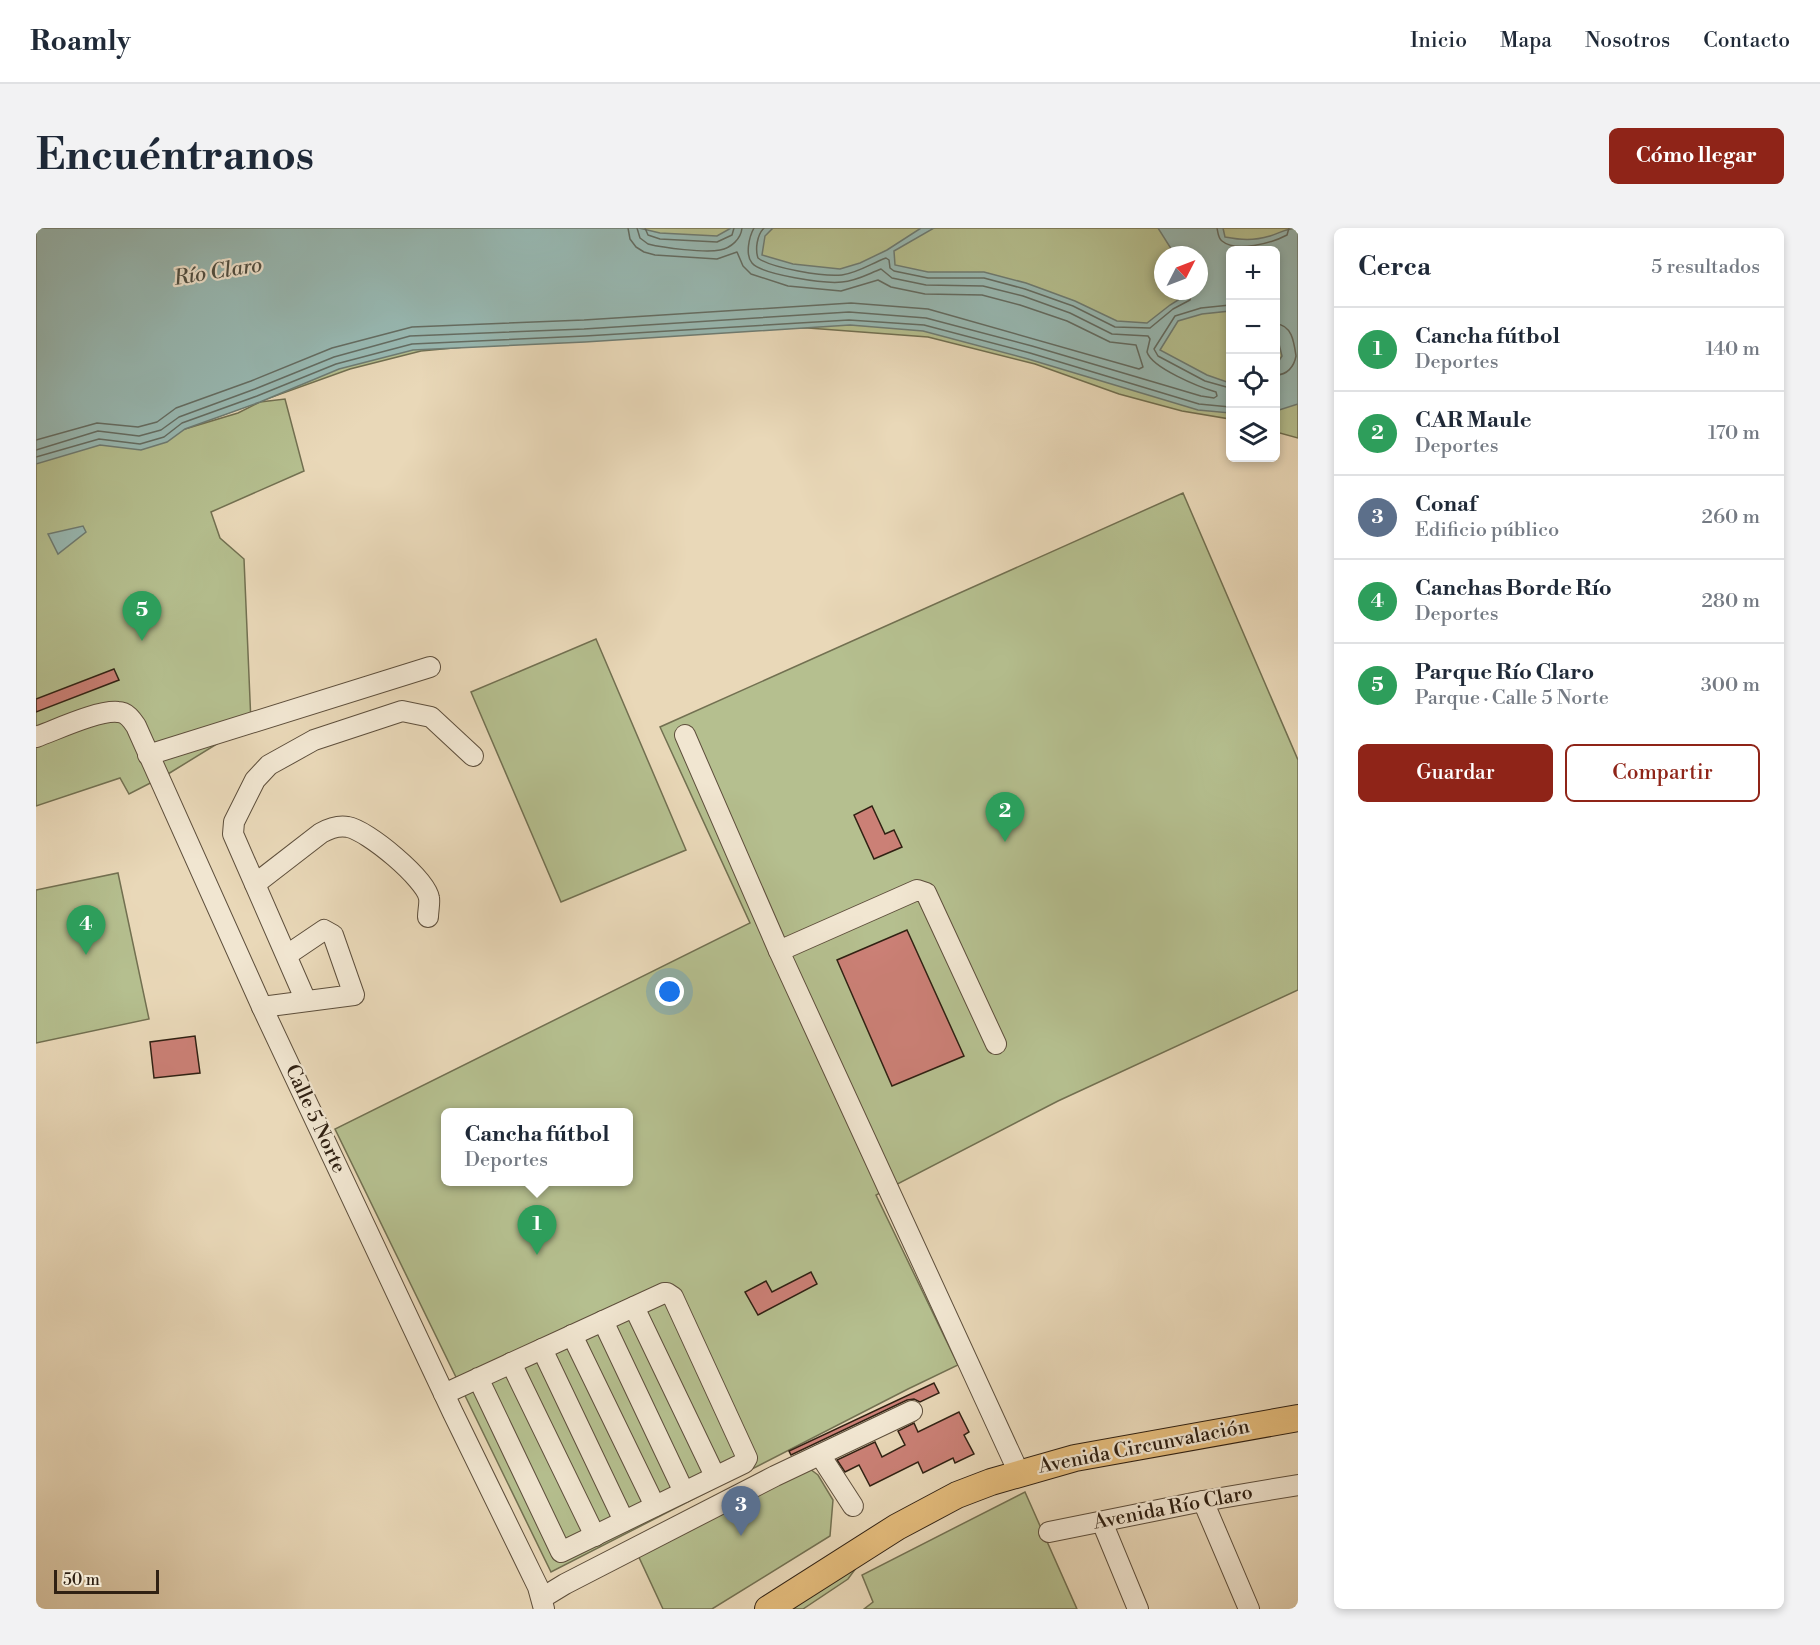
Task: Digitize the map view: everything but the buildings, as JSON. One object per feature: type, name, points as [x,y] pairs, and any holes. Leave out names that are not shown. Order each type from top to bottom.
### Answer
[{"type":"main road","name":"Avenida Circunvalación","points":[[768,1609],[926,1511],[957,1496],[1019,1473],[1075,1458],[1298,1419]]},
{"type":"main road","name":"Avenida Circunvalación","points":[[787,1609],[834,1567]]},
{"type":"street","points":[[148,755],[430,667]]},
{"type":"street","name":"Calle 5 Norte","points":[[36,737],[99,715],[119,711],[130,717],[196,856],[262,1006],[543,1604]]},
{"type":"street","points":[[306,1001],[233,834],[234,822],[255,780],[269,765],[315,740],[402,711],[431,717],[472,756]]},
{"type":"street","points":[[685,735],[779,951],[1019,1473]]},
{"type":"street","points":[[255,884],[321,832],[330,828],[351,827],[363,832],[393,854],[421,884],[429,898],[428,916]]},
{"type":"street","points":[[779,951],[917,890],[922,891],[926,893],[996,1044]]},
{"type":"street","points":[[262,1006],[354,995],[333,935],[324,930],[286,955]]},
{"type":"street","points":[[444,1394],[478,1378],[664,1293],[670,1294],[747,1455],[744,1462],[564,1551],[559,1550],[478,1378]]},
{"type":"street","points":[[634,1307],[715,1476]]},
{"type":"street","points":[[603,1321],[684,1492]]},
{"type":"street","points":[[572,1335],[655,1506]]},
{"type":"street","points":[[542,1349],[624,1521]]},
{"type":"street","points":[[511,1363],[595,1536]]},
{"type":"street","points":[[543,1604],[564,1584],[600,1565],[820,1455],[912,1412]]},
{"type":"street","points":[[820,1455],[853,1506]]},
{"type":"street","name":"Avenida Río Claro","points":[[1049,1532],[1203,1501],[1298,1485]]},
{"type":"street","points":[[1203,1501],[1249,1609]]},
{"type":"street","points":[[1102,1522],[1138,1609]]},
{"type":"green space","points":[[36,228],[1298,228],[1298,438],[1280,433],[1280,246],[1226,246],[1226,418],[1182,411],[1119,394],[1035,364],[928,337],[808,328],[670,328],[421,351],[350,369],[175,432],[238,413],[260,402],[285,399],[304,471],[211,512],[220,538],[244,559],[251,723],[168,774],[129,794],[120,778],[36,806]]},
{"type":"green space","points":[[1183,493],[1298,760],[1298,990],[1058,1101],[876,1195],[958,1365],[551,1572],[335,1129],[750,923],[660,727]]},
{"type":"green space","points":[[596,639],[686,850],[561,902],[471,692]]},
{"type":"green space","points":[[118,873],[149,1019],[36,1043],[36,890]]},
{"type":"green space","points":[[810,1469],[818,1475],[833,1500],[830,1536],[712,1609],[663,1609],[637,1553]]},
{"type":"green space","points":[[1025,1492],[1077,1609],[864,1609],[873,1602],[862,1575]]},
{"type":"green space","points":[[859,1564],[848,1579],[803,1609],[793,1609],[843,1569]]},
{"type":"water","name":"Río Claro","points":[[36,228],[639,228],[660,233],[717,236],[731,228],[773,228],[765,236],[762,255],[793,264],[840,269],[860,263],[887,250],[921,228],[934,228],[894,251],[895,265],[928,272],[984,272],[1026,283],[1075,301],[1117,321],[1147,323],[1178,300],[1208,300],[1208,246],[1169,246],[1158,228],[1223,228],[1225,237],[1247,240],[1264,238],[1298,228],[1298,404],[1280,410],[1280,359],[1282,356],[1280,348],[1280,246],[1226,246],[1226,311],[1202,314],[1178,321],[1160,350],[1207,375],[1226,382],[1226,413],[1198,410],[1028,359],[923,331],[850,325],[585,342],[413,350],[339,369],[260,402],[185,429],[167,442],[141,450],[100,445],[36,464]]},
{"type":"water","points":[[83,526],[86,532],[58,554],[48,534]]},
{"type":"place","name":"Parque Río Claro","points":[[142,641]]},
{"type":"place","name":"CAR Maule","points":[[1005,842]]},
{"type":"place","name":"Canchas Borde Río","points":[[86,955]]},
{"type":"place","name":"Cancha fútbol","points":[[537,1255]]},
{"type":"place","name":"Conaf","points":[[741,1536]]}]
